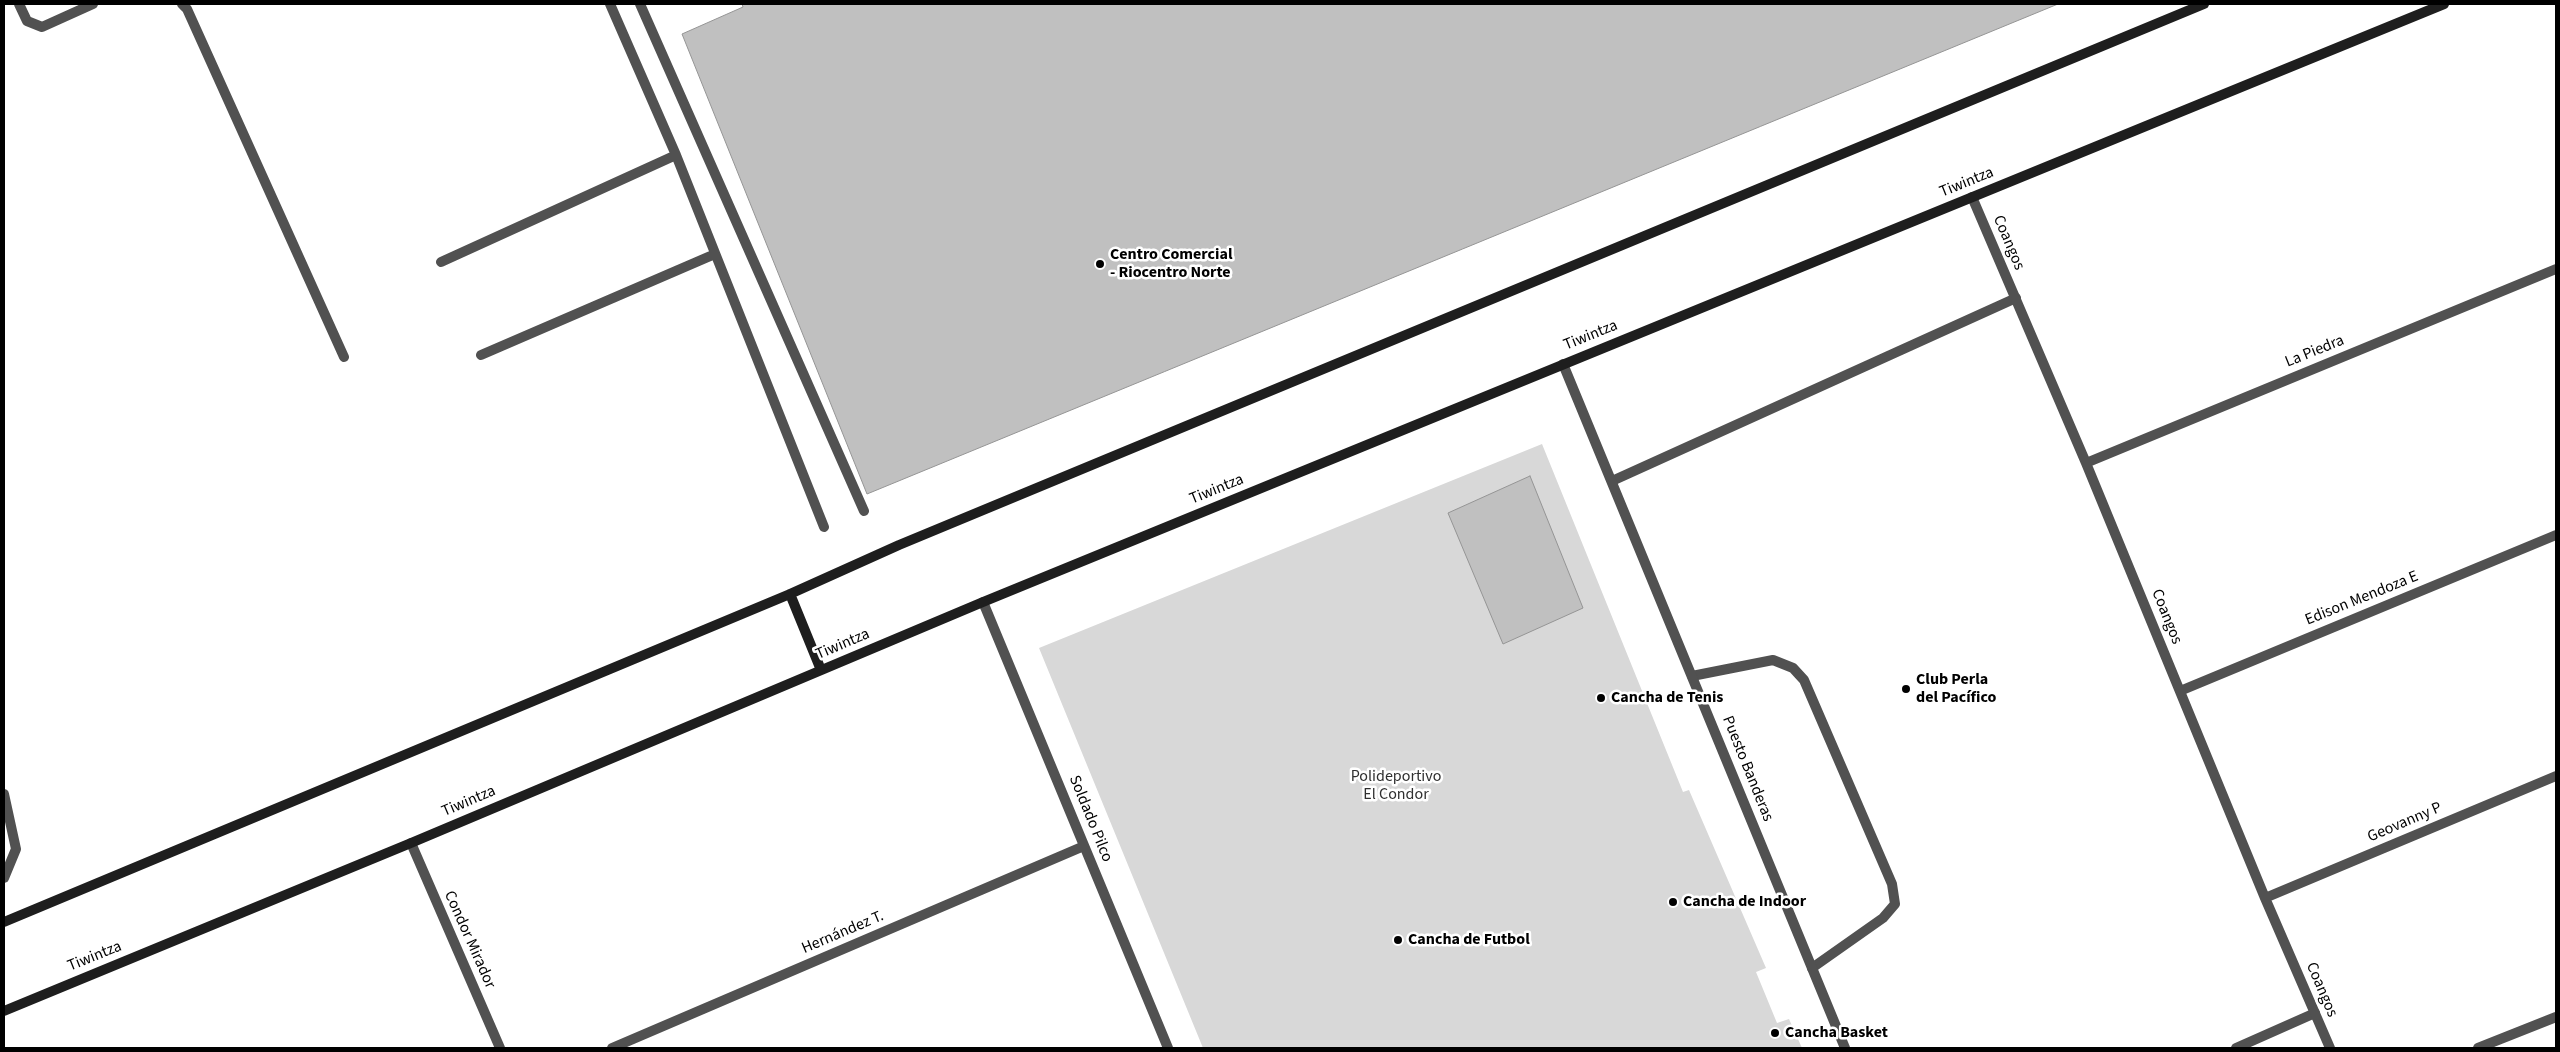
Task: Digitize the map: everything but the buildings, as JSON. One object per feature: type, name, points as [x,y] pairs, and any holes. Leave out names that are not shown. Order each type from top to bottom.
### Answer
[{"type":"street","points":[[19,4],[27,21],[42,26],[93,4]]},
{"type":"street","points":[[182,4],[186,9],[344,357]]},
{"type":"street","points":[[610,4],[676,155],[824,527]]},
{"type":"street","points":[[640,4],[864,511]]},
{"type":"street","points":[[4,922],[790,594],[909,541],[2204,4]]},
{"type":"street","name":"Tiwintza","points":[[4,1011],[411,843],[983,602],[2444,4]]},
{"type":"street","points":[[441,262],[676,155]]},
{"type":"street","name":"Coangos","points":[[1972,198],[2086,463],[2265,898],[2330,1048]]},
{"type":"street","points":[[481,354],[715,254]]},
{"type":"street","name":"La Piedra","points":[[2086,463],[2556,269]]},
{"type":"street","points":[[1612,481],[2016,298]]},
{"type":"street","name":"Puesto Banderas","points":[[1563,364],[1845,1048]]},
{"type":"street","name":"Edison Mendoza E","points":[[2180,690],[2556,535]]},
{"type":"street","points":[[790,594],[820,670]]},
{"type":"street","name":"Soldado Pilco","points":[[983,602],[1168,1048]]},
{"type":"street","points":[[1692,676],[1773,660],[1793,668],[1804,680],[1892,884],[1895,904],[1883,918],[1812,968]]},
{"type":"street","name":"Geovanny P","points":[[2265,898],[2556,776]]},
{"type":"street","points":[[4,794],[16,848],[4,878]]},
{"type":"street","name":"Condor Mirador","points":[[411,843],[500,1048]]},
{"type":"street","name":"Hernández T.","points":[[612,1048],[1084,846]]},
{"type":"street","points":[[2236,1048],[2315,1014]]},
{"type":"street","points":[[2478,1048],[2556,1017]]},
{"type":"green space","name":"Polideportivo El Condor","points":[[1542,444],[1683,792],[1689,790],[1766,968],[1756,972],[1777,1023],[1789,1019],[1802,1048],[1203,1048],[1039,648]]},
{"type":"place","name":"Centro Comercial - Riocentro Norte","points":[[1100,264]]},
{"type":"place","name":"Club Perla del Pacífico","points":[[1906,689]]},
{"type":"place","name":"Cancha de Tenis","points":[[1601,698]]},
{"type":"place","name":"Cancha de Indoor","points":[[1673,902]]},
{"type":"place","name":"Cancha de Futbol","points":[[1398,940]]},
{"type":"place","name":"Cancha Basket","points":[[1775,1033]]}]
